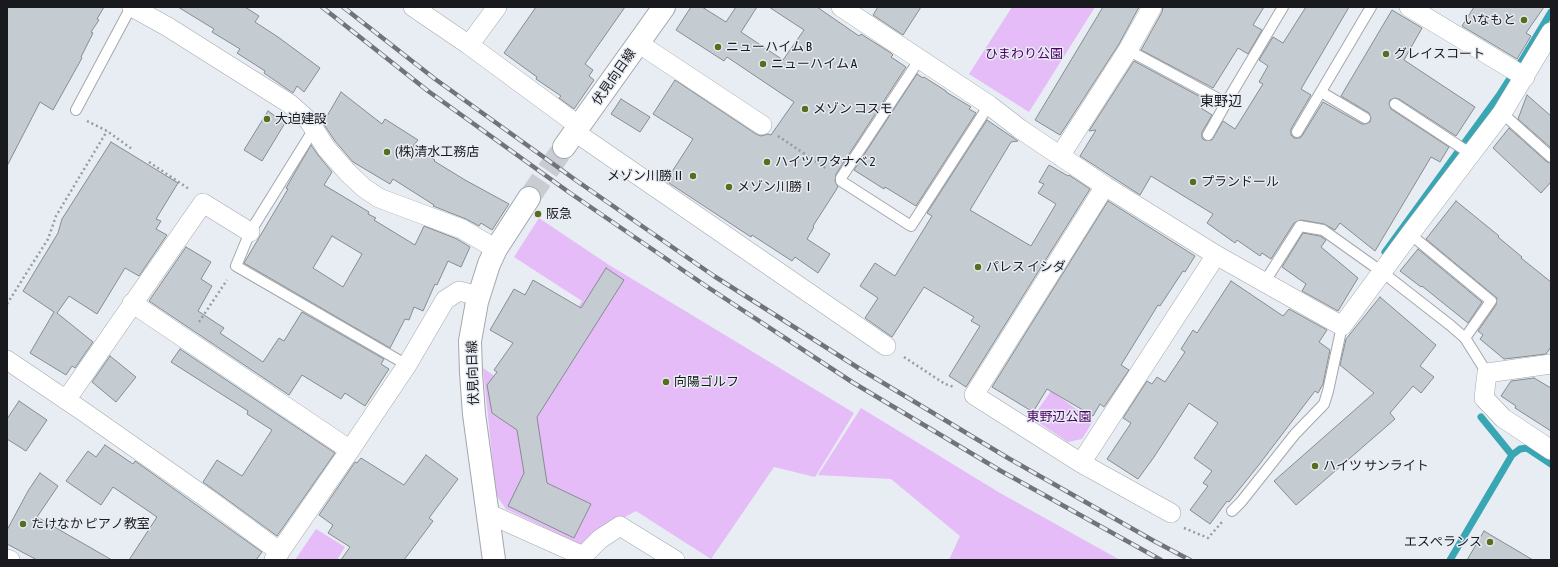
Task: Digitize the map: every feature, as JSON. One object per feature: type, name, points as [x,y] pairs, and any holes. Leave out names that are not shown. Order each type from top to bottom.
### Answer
[{"type":"main road","name":"伏見向日線","points":[[573,135],[664,7]]},
{"type":"main road","name":"伏見向日線","points":[[494,560],[477,440],[471,373],[470,341],[479,296],[487,270],[496,249],[529,198]]},
{"type":"street","points":[[132,7],[168,27],[290,104],[309,121],[326,148],[348,173],[364,188],[379,198],[462,229],[496,249]]},
{"type":"street","points":[[413,7],[469,45],[573,135],[886,346]]},
{"type":"street","points":[[469,45],[497,7]]},
{"type":"street","points":[[841,7],[989,105],[1105,186],[1216,256],[1342,326],[1502,113],[1525,78],[1551,32]]},
{"type":"street","points":[[1060,156],[1128,50],[1152,7]]},
{"type":"street","points":[[1409,7],[1525,78]]},
{"type":"street","points":[[638,44],[762,125]]},
{"type":"street","points":[[1105,186],[974,395],[1081,463],[1171,513]]},
{"type":"street","points":[[66,400],[203,203],[250,232]]},
{"type":"street","points":[[1081,463],[1216,256]]},
{"type":"street","points":[[7,360],[208,499],[277,556],[407,365],[445,300],[459,291],[479,296]]},
{"type":"street","points":[[132,303],[350,450]]},
{"type":"street","points":[[1551,364],[1487,372],[1484,398],[1503,418],[1551,450]]},
{"type":"street","points":[[488,513],[583,556],[600,539],[620,526],[675,560]]},
{"type":"lane","points":[[76,110],[132,7]]},
{"type":"lane","points":[[1208,135],[1283,7]]},
{"type":"lane","points":[[1297,132],[1372,7]]},
{"type":"lane","points":[[1128,50],[1226,103]]},
{"type":"lane","points":[[919,60],[840,178],[841,181],[911,226],[989,105]]},
{"type":"lane","points":[[1321,92],[1365,118]]},
{"type":"lane","points":[[1394,104],[1471,154]]},
{"type":"lane","points":[[1502,113],[1551,157]]},
{"type":"lane","points":[[314,129],[250,232],[236,266],[407,365]]},
{"type":"lane","points":[[1264,283],[1300,226],[1323,230],[1382,272],[1450,325],[1465,338],[1487,372]]},
{"type":"lane","points":[[1410,234],[1491,300],[1465,338]]},
{"type":"lane","points":[[1232,511],[1241,502],[1295,434],[1324,404],[1342,326]]},
{"type":"path","points":[[76,110],[82,118],[107,132],[132,150]]},
{"type":"path","points":[[762,125],[840,178]]},
{"type":"path","points":[[7,304],[48,239],[56,216],[107,132]]},
{"type":"path","points":[[149,162],[199,196],[203,203]]},
{"type":"path","points":[[187,340],[236,266]]},
{"type":"path","points":[[886,346],[945,384]]},
{"type":"path","points":[[1171,513],[1174,524],[1208,538],[1232,511]]},
{"type":"green space","name":"ひまわり公園","points":[[1012,7],[1095,7],[1029,112],[969,74]]},
{"type":"green space","name":"向陽ゴルフ","points":[[539,218],[609,265],[854,413],[815,477],[774,467],[711,559],[636,511],[595,533],[585,547],[506,509],[496,495],[483,368],[522,395],[582,301],[514,257]]},
{"type":"green space","name":"東野辺公園","points":[[1051,391],[1093,421],[1082,439],[1068,442],[1032,418]]},
{"type":"green space","points":[[861,408],[1000,493],[1120,560],[949,560],[960,536],[891,479],[818,475]]},
{"type":"green space","points":[[316,529],[345,547],[337,560],[295,560]]},
{"type":"building","points":[[7,7],[104,7],[97,19],[99,20],[91,32],[93,33],[81,57],[82,58],[53,110],[40,102],[7,166]]},
{"type":"building","points":[[178,7],[245,7],[259,16],[255,22],[320,68],[304,92],[297,86],[293,93],[264,73],[265,71],[237,53],[240,49],[212,32],[214,29]]},
{"type":"building","points":[[536,7],[625,7],[585,64],[593,70],[589,76],[594,80],[574,109],[559,98],[561,96],[536,79],[537,77],[504,53]]},
{"type":"building","points":[[691,7],[702,7],[726,22],[736,7],[757,7],[741,32],[783,60],[804,30],[769,7],[817,7],[859,36],[861,34],[891,53],[893,55],[891,57],[906,67],[836,174],[835,181],[838,187],[813,226],[814,227],[807,239],[830,254],[818,273],[795,257],[792,261],[752,235],[751,237],[666,181],[693,139],[653,114],[675,80],[761,136],[768,134],[771,135],[794,102],[727,57],[724,61],[676,30]]},
{"type":"building","points":[[878,7],[921,7],[903,35],[873,15]]},
{"type":"building","points":[[1103,7],[1139,7],[1119,44],[1060,135],[1035,120]]},
{"type":"building","points":[[1163,7],[1264,7],[1253,25],[1262,30],[1248,54],[1238,48],[1213,88],[1141,50],[1162,12]]},
{"type":"building","points":[[1306,7],[1349,7],[1301,89],[1311,95],[1291,129],[1291,135],[1294,138],[1300,138],[1302,136],[1323,102],[1362,124],[1370,122],[1371,118],[1369,113],[1341,96],[1392,10],[1422,28],[1404,60],[1475,107],[1456,136],[1399,99],[1395,98],[1390,100],[1389,104],[1391,109],[1449,147],[1440,162],[1431,157],[1375,251],[1340,223],[1335,230],[1324,224],[1301,220],[1294,223],[1271,259],[1262,253],[1260,256],[1237,240],[1235,243],[1207,223],[1213,214],[1151,176],[1140,195],[1080,156],[1096,130],[1089,131],[1134,61],[1206,100],[1201,108],[1212,115],[1202,132],[1202,138],[1204,140],[1212,140],[1223,121],[1235,129],[1263,84],[1259,82],[1268,66],[1259,60],[1273,37],[1283,43]]},
{"type":"building","points":[[1474,7],[1544,7],[1526,33],[1531,36],[1517,59],[1462,26]]},
{"type":"building","points":[[917,74],[971,107],[969,109],[976,113],[916,206],[885,187],[884,189],[854,170]]},
{"type":"building","points":[[341,92],[382,124],[385,119],[418,140],[413,146],[435,160],[434,161],[509,204],[492,230],[481,223],[479,226],[466,219],[433,206],[434,205],[393,179],[390,184],[353,162],[335,141],[323,123]]},
{"type":"building","points":[[1527,95],[1551,116],[1551,148],[1518,119]]},
{"type":"building","points":[[621,99],[650,117],[640,132],[611,114]]},
{"type":"building","points":[[268,111],[285,123],[262,161],[244,150]]},
{"type":"building","points":[[987,120],[1018,141],[1011,142],[970,210],[1031,246],[1056,204],[1038,193],[1044,184],[1039,182],[1049,165],[1068,176],[1069,175],[1090,189],[966,387],[949,376],[980,326],[971,321],[974,317],[924,287],[892,337],[865,318],[878,298],[860,286],[875,263],[895,276],[932,216],[927,213]]},
{"type":"building","points":[[1509,128],[1547,162],[1551,163],[1551,182],[1541,193],[1493,148]]},
{"type":"building","points":[[111,142],[178,183],[156,219],[161,221],[156,229],[167,235],[139,276],[125,268],[97,314],[69,296],[57,313],[93,342],[75,368],[72,366],[66,375],[30,353],[54,312],[23,291],[58,233],[62,219]]},
{"type":"building","points":[[311,145],[332,172],[324,185],[369,212],[368,214],[376,218],[374,220],[415,245],[424,226],[457,239],[470,247],[461,267],[448,261],[437,285],[435,284],[423,311],[414,307],[409,320],[405,319],[390,348],[244,263],[288,189],[286,188]],"holes":[[[332,236],[362,254],[343,287],[313,268]]]},
{"type":"building","points":[[1108,201],[1195,256],[1185,272],[1183,271],[1160,306],[1158,305],[1121,365],[1129,370],[1104,407],[1100,404],[1093,416],[1047,389],[1033,412],[992,387]]},
{"type":"building","points":[[1456,201],[1499,236],[1498,237],[1522,257],[1521,258],[1551,282],[1551,347],[1546,354],[1504,359],[1480,339],[1483,335],[1478,331],[1496,305],[1497,298],[1426,239]]},
{"type":"building","points":[[1303,233],[1320,236],[1326,240],[1321,247],[1358,278],[1338,311],[1302,291],[1306,284],[1282,267]]},
{"type":"building","points":[[186,247],[211,262],[201,279],[212,286],[198,311],[224,328],[220,333],[263,362],[279,338],[284,341],[302,312],[384,359],[381,364],[389,369],[365,406],[345,393],[341,399],[302,375],[289,395],[149,301]]},
{"type":"building","points":[[1418,249],[1482,302],[1468,323],[1422,286],[1421,287],[1400,271]]},
{"type":"building","points":[[606,268],[624,280],[537,417],[547,483],[591,504],[574,538],[508,506],[524,473],[517,430],[492,413],[487,385],[497,372],[494,370],[513,343],[490,330],[514,289],[525,295],[533,280],[581,308]]},
{"type":"building","points":[[1231,281],[1283,316],[1289,309],[1327,330],[1319,342],[1330,350],[1323,384],[1318,393],[1315,391],[1258,466],[1229,502],[1227,501],[1210,524],[1190,510],[1208,486],[1203,483],[1212,471],[1194,458],[1218,423],[1189,403],[1138,479],[1107,459],[1131,423],[1123,418],[1147,381],[1152,384],[1157,377],[1165,382],[1185,352],[1181,349],[1193,330],[1197,333]]},
{"type":"building","points":[[1380,297],[1436,345],[1420,366],[1434,377],[1421,393],[1413,386],[1390,413],[1395,419],[1296,505],[1274,481],[1374,393],[1340,365],[1346,339]]},
{"type":"building","points":[[180,349],[335,453],[277,536],[203,482],[217,460],[242,476],[272,430],[247,414],[248,411],[171,362]]},
{"type":"building","points":[[110,356],[136,377],[116,402],[92,382]]},
{"type":"building","points":[[1534,378],[1551,388],[1551,431],[1515,408],[1516,406],[1501,396],[1511,381]]},
{"type":"building","points":[[19,401],[47,420],[26,451],[7,439],[7,419]]},
{"type":"building","points":[[105,445],[133,464],[135,461],[262,552],[256,560],[129,560],[157,517],[113,487],[101,505],[66,481],[88,451],[96,457]]},
{"type":"building","points":[[426,455],[458,479],[429,518],[433,521],[404,560],[341,560],[350,547],[328,533],[333,525],[319,515],[355,462],[357,463],[361,458],[404,485]]},
{"type":"building","points":[[40,473],[58,486],[37,517],[112,560],[37,560],[7,544],[7,530],[28,491]]},
{"type":"building","name":"エスぺランス","points":[[1484,531],[1533,560],[1467,560]]},
{"type":"waterway","points":[[1385,252],[1500,94],[1551,12]]},
{"type":"waterway","points":[[1481,417],[1512,455]]},
{"type":"waterway","points":[[1450,560],[1512,455],[1520,449],[1527,448],[1551,464]]},
{"type":"tunnel","points":[[529,198],[564,147]]},
{"type":"railway","points":[[322,7],[428,91],[570,193],[706,286],[852,382],[1001,471],[1161,560]]},
{"type":"railway","points":[[343,7],[435,79],[577,181],[714,276],[860,369],[1008,458],[1190,560]]},
{"type":"place","name":"いなもと","points":[[1524,20]]},
{"type":"place","name":"ニューハイム B","points":[[718,47]]},
{"type":"place","name":"グレイスコート","points":[[1386,54]]},
{"type":"place","name":"ニューハイム A","points":[[763,64]]},
{"type":"place","name":"メゾン コスモ","points":[[805,109]]},
{"type":"place","name":"大迫建設","points":[[267,119]]},
{"type":"place","name":"(株)清水工務店","points":[[387,152]]},
{"type":"place","name":"ハイツ ワタナベ 2","points":[[767,162]]},
{"type":"place","name":"メゾン川勝Ⅱ","points":[[693,176]]},
{"type":"place","name":"プランドール","points":[[1193,182]]},
{"type":"place","name":"メゾン川勝Ⅰ","points":[[729,187]]},
{"type":"place","name":"阪急","points":[[538,214]]},
{"type":"place","name":"パレス イシダ","points":[[978,267]]},
{"type":"place","name":"向陽ゴルフ","points":[[666,382]]},
{"type":"place","name":"ハイツ サンライト","points":[[1315,466]]},
{"type":"place","name":"たけなか ピアノ教室","points":[[23,524]]},
{"type":"place","name":"エスぺランス","points":[[1490,542]]},
{"type":"district","name":"東野辺","points":[[1221,102]]}]
